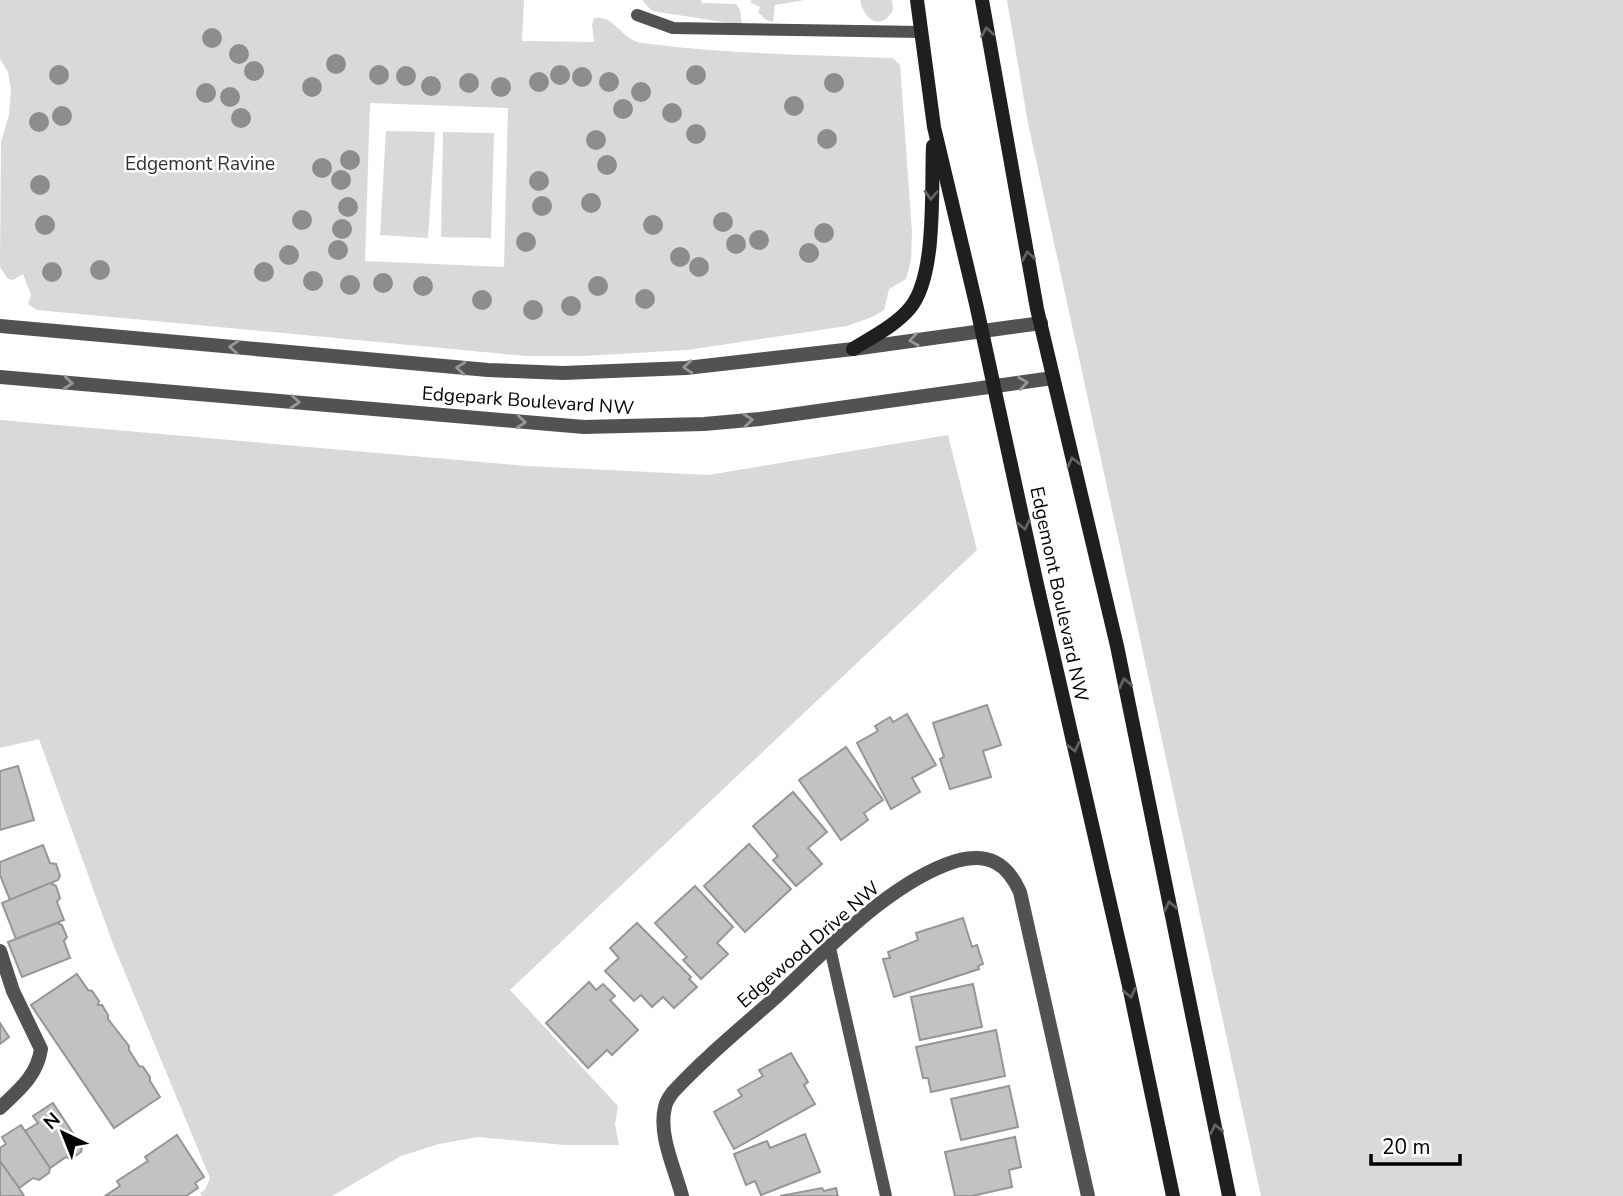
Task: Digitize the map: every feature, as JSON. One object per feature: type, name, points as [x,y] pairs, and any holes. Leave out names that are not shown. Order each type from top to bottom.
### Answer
[{"type":"main road","name":"Edgemont Boulevard NW","points":[[917,0],[934,127],[1129,986],[1173,1196]]},
{"type":"main road","points":[[982,0],[1041,323],[1117,646],[1229,1196]]},
{"type":"main road","points":[[853,349],[887,328],[909,309],[918,295],[928,262],[934,127]]},
{"type":"street","name":"Edgepark Boulevard NW","points":[[0,326],[488,370],[562,373],[687,368],[1041,323]]},
{"type":"street","name":"Edgepark Boulevard NW","points":[[0,377],[584,427],[691,425],[760,419],[1053,378]]},
{"type":"street","name":"Edgewood Drive NW","points":[[682,1196],[667,1145],[664,1123],[665,1105],[684,1079],[872,910],[928,873],[957,861],[976,859],[990,859],[1008,870],[1020,891],[1087,1196]]},
{"type":"street","points":[[0,951],[13,991],[41,1049],[36,1068],[29,1080],[0,1108]]},
{"type":"lane","points":[[637,15],[673,28],[922,32]]},
{"type":"lane","points":[[830,948],[886,1196]]},
{"type":"green space","name":"Edgemont Ravine","points":[[0,0],[524,0],[522,41],[594,42],[594,18],[601,18],[611,22],[635,41],[650,44],[741,52],[893,58],[900,65],[912,232],[911,261],[906,279],[889,289],[884,310],[847,326],[687,350],[582,356],[527,356],[37,310],[28,304],[31,295],[23,274],[13,280],[8,279],[0,267],[1,142],[9,115],[11,89],[8,72],[0,59]],"holes":[[[370,103],[508,108],[504,267],[365,261]]]},
{"type":"green space","points":[[642,0],[701,0],[702,3],[736,4],[740,10],[742,25],[652,11]]},
{"type":"green space","points":[[805,0],[775,5],[773,22],[766,20],[758,12],[760,7],[750,2]]},
{"type":"green space","points":[[860,0],[892,0],[893,10],[883,21],[873,21],[865,13]]},
{"type":"green space","points":[[1007,0],[1623,0],[1623,1196],[1261,1196],[1028,123]]},
{"type":"green space","points":[[386,131],[435,132],[428,238],[380,235]]},
{"type":"green space","points":[[443,132],[494,133],[491,238],[441,237]]},
{"type":"green space","points":[[0,420],[527,466],[708,475],[948,435],[977,550],[510,990],[618,1106],[615,1124],[619,1145],[565,1145],[478,1137],[439,1144],[401,1156],[332,1196],[202,1196],[200,1193],[205,1190],[210,1178],[113,944],[39,739],[0,748]]},
{"type":"building","points":[[987,705],[1001,745],[983,751],[991,777],[950,789],[940,759],[944,757],[933,723]]},
{"type":"building","points":[[907,714],[936,765],[912,778],[920,792],[891,809],[857,743],[878,731],[875,726],[890,717],[893,722]]},
{"type":"building","points":[[846,747],[883,800],[864,813],[868,820],[841,840],[799,780]]},
{"type":"building","points":[[18,766],[34,820],[0,830],[0,771]]},
{"type":"building","points":[[793,792],[827,832],[808,848],[822,864],[796,886],[773,860],[778,856],[753,826]]},
{"type":"building","points":[[749,844],[791,889],[745,932],[704,886]]},
{"type":"building","points":[[43,845],[50,863],[56,864],[60,876],[58,880],[10,900],[0,875],[0,862]]},
{"type":"building","points":[[50,883],[56,886],[60,898],[57,902],[64,920],[16,939],[2,903]]},
{"type":"building","points":[[695,886],[733,927],[717,943],[728,954],[701,979],[683,960],[687,957],[655,923]]},
{"type":"building","points":[[963,918],[972,947],[977,945],[983,964],[978,966],[979,969],[894,997],[883,959],[890,958],[888,952],[918,940],[916,933]]},
{"type":"building","points":[[57,923],[62,925],[67,937],[64,941],[70,958],[22,977],[8,942]]},
{"type":"building","points":[[637,923],[691,977],[689,979],[697,987],[674,1008],[663,997],[652,1007],[641,995],[634,1001],[605,971],[619,958],[610,948]]},
{"type":"building","points":[[77,974],[99,1001],[98,1005],[102,1005],[108,1019],[129,1046],[139,1066],[143,1067],[150,1077],[160,1097],[114,1128],[31,1005]]},
{"type":"building","points":[[589,982],[596,990],[603,984],[615,996],[610,1000],[638,1030],[612,1055],[607,1050],[588,1068],[546,1023]]},
{"type":"building","points":[[973,984],[982,1027],[920,1040],[911,997]]},
{"type":"building","points":[[0,1023],[9,1037],[0,1044]]},
{"type":"building","points":[[996,1030],[1005,1076],[931,1092],[928,1078],[923,1078],[916,1047]]},
{"type":"building","points":[[791,1053],[808,1082],[804,1085],[815,1104],[734,1149],[714,1112],[742,1096],[738,1090],[763,1076],[759,1070]]},
{"type":"building","points":[[1009,1086],[1018,1127],[961,1140],[951,1099]]},
{"type":"building","points":[[53,1103],[82,1147],[81,1152],[71,1159],[66,1157],[50,1168],[25,1131],[38,1123],[33,1116]]},
{"type":"building","points":[[21,1125],[50,1168],[49,1173],[39,1180],[33,1178],[19,1188],[0,1161],[0,1148],[6,1144],[2,1137]]},
{"type":"building","points":[[805,1134],[820,1172],[761,1195],[755,1181],[746,1185],[734,1154],[767,1141],[770,1148]]},
{"type":"building","points":[[177,1135],[204,1177],[195,1183],[198,1188],[186,1196],[105,1196],[120,1186],[117,1181],[148,1161],[145,1157]]},
{"type":"building","points":[[1015,1137],[1021,1167],[1009,1170],[1012,1187],[972,1196],[955,1196],[945,1152]]},
{"type":"building","points":[[0,1161],[19,1188],[24,1196],[0,1196]]},
{"type":"building","points":[[822,1188],[824,1191],[836,1188],[838,1196],[780,1196]]}]
